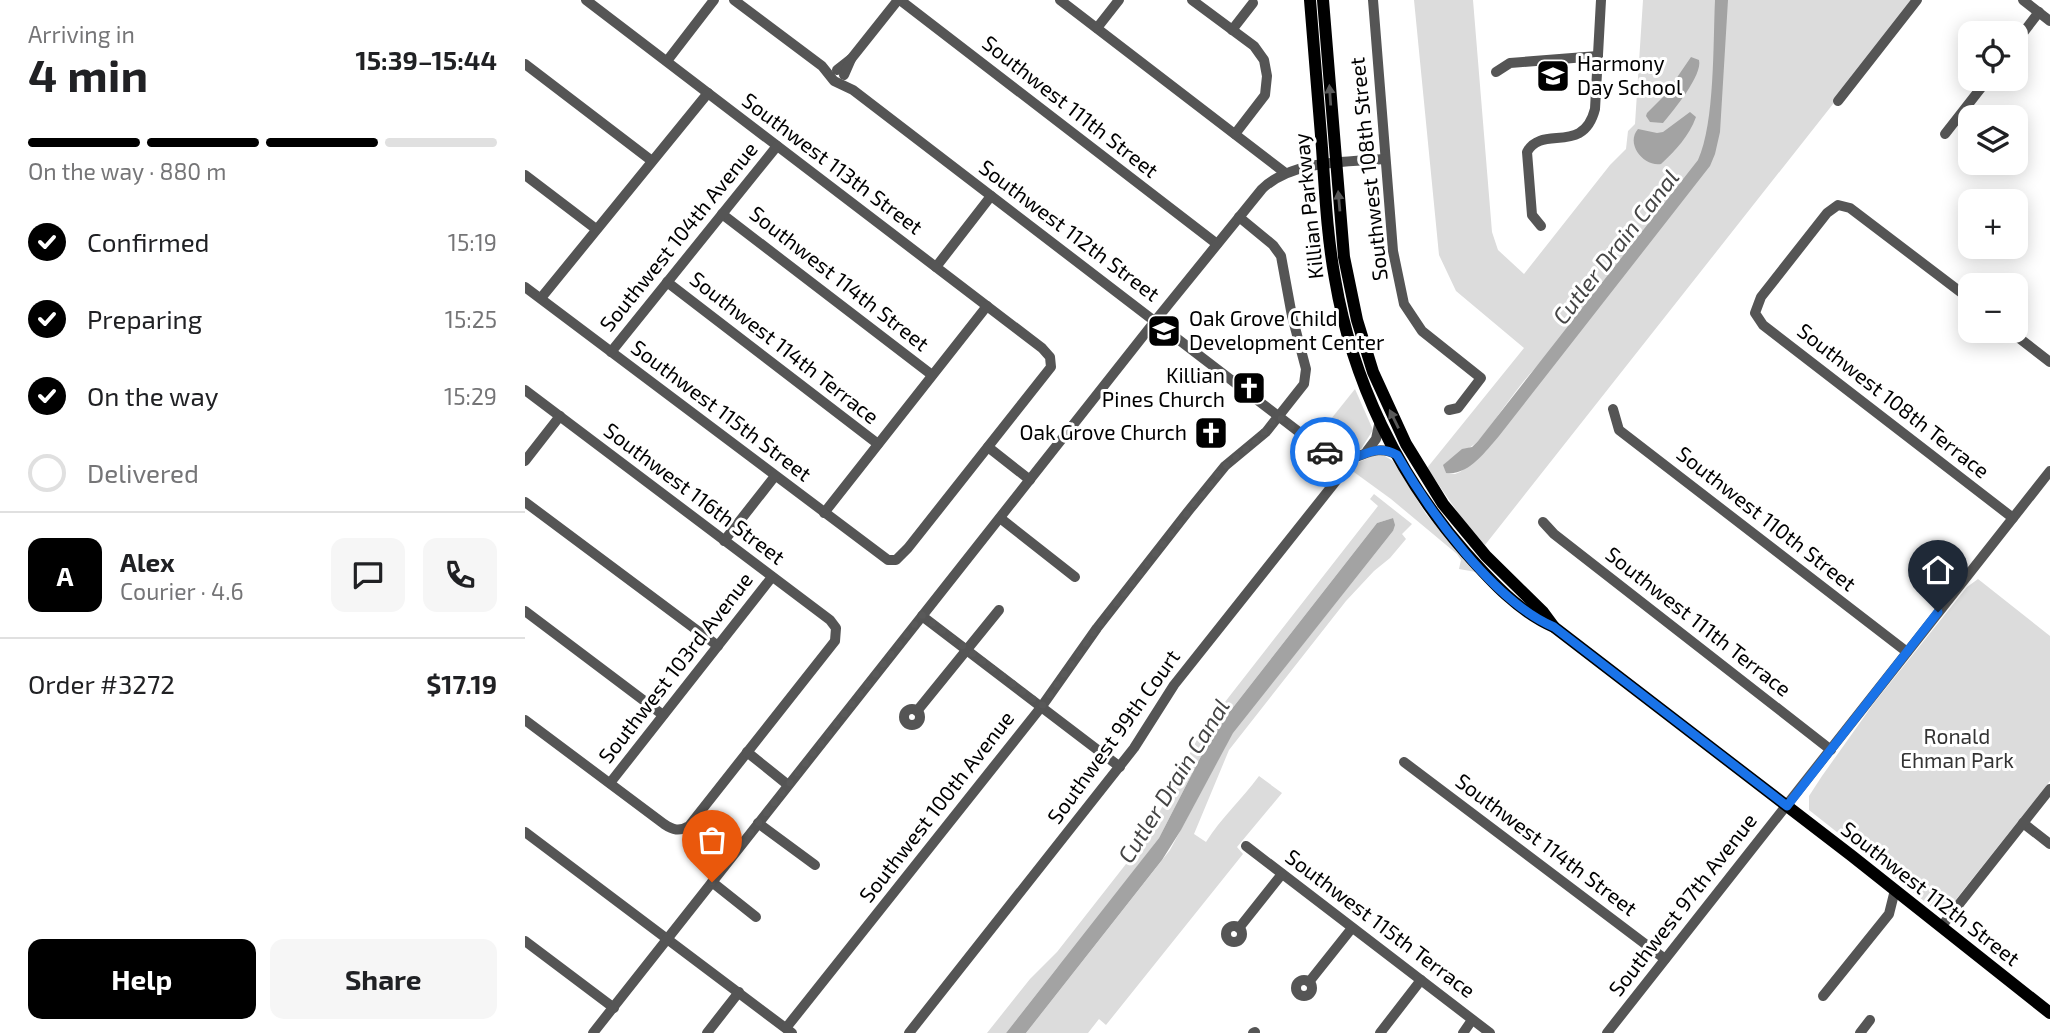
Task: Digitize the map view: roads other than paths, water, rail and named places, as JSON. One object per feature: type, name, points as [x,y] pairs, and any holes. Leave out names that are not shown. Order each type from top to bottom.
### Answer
[{"type":"main road","name":"Killian Parkway","points":[[1310,0],[1329,164],[1343,247],[1352,299],[1373,372],[1390,412],[1419,467],[1452,516],[1495,566],[1543,612],[1554,627]]},
{"type":"main road","name":"Killian Parkway","points":[[1323,0],[1331,251],[1341,310],[1361,377],[1397,455],[1433,512],[1470,558],[1520,606],[1537,620],[1554,627],[1787,806]]},
{"type":"main road","name":"Southwest 112th Street","points":[[1787,806],[2050,1013]]},
{"type":"street","name":"Southwest 113th Street","points":[[586,0],[1047,353],[1051,361],[1050,369],[988,447]]},
{"type":"street","points":[[667,61],[714,0]]},
{"type":"street","points":[[734,0],[821,66],[838,75],[899,0]]},
{"type":"street","name":"Southwest 111th Street","points":[[899,0],[1217,244]]},
{"type":"street","points":[[1060,0],[1284,172]]},
{"type":"street","points":[[1097,29],[1119,0]]},
{"type":"street","points":[[1192,0],[1260,52],[1266,71],[1265,97],[1235,134]]},
{"type":"street","name":"Southwest 108th Street","points":[[1373,0],[1393,251],[1404,304],[1422,331],[1481,378],[1458,408],[1449,410]]},
{"type":"street","points":[[1541,226],[1532,215],[1527,152],[1537,141],[1570,138],[1587,127],[1595,109],[1601,0]]},
{"type":"street","points":[[1838,101],[1917,0]]},
{"type":"street","points":[[2023,0],[2050,21]]},
{"type":"street","points":[[1232,30],[1253,2]]},
{"type":"street","points":[[2028,26],[2039,12]]},
{"type":"street","points":[[1496,72],[1510,63],[1598,57]]},
{"type":"street","points":[[525,64],[652,161]]},
{"type":"street","name":"Southwest 112th Street","points":[[838,75],[853,90],[1329,455],[1342,460]]},
{"type":"street","points":[[1945,134],[1978,91]]},
{"type":"street","points":[[541,299],[708,93]]},
{"type":"street","name":"Southwest 104th Avenue","points":[[611,352],[777,146]]},
{"type":"street","points":[[593,1033],[1262,189],[1284,172],[1329,164],[1385,159]]},
{"type":"street","points":[[525,175],[596,229]]},
{"type":"street","points":[[936,267],[991,196]]},
{"type":"street","name":"Southwest 108th Terrace","points":[[1958,290],[1850,208],[1841,205],[1827,213],[1761,297],[1755,310],[1759,321],[1769,330],[2013,518]]},
{"type":"street","name":"Southwest 114th Street","points":[[722,214],[932,375]]},
{"type":"street","name":"Southwest 100th Avenue","points":[[789,1031],[1222,469],[1257,440],[1304,384],[1305,369],[1281,256],[1273,245],[1239,217]]},
{"type":"street","name":"Southwest 114th Terrace","points":[[667,282],[878,444]]},
{"type":"street","name":"Southwest 115th Street","points":[[525,287],[885,558],[896,560],[908,548],[988,447]]},
{"type":"street","points":[[824,513],[987,306]]},
{"type":"street","points":[[2025,343],[2050,362]]},
{"type":"street","name":"Southwest 116th Street","points":[[525,390],[830,620],[837,631],[835,640],[747,752]]},
{"type":"street","name":"Southwest 110th Street","points":[[1613,409],[1619,430],[1907,652]]},
{"type":"street","points":[[525,461],[560,416]]},
{"type":"street","points":[[1367,452],[1375,439],[1380,420]]},
{"type":"street","points":[[988,447],[1030,480]]},
{"type":"street","points":[[1342,460],[1382,449],[1397,455]]},
{"type":"street","name":"Southwest 99th Court","points":[[909,1033],[1134,748],[1174,685],[1336,481],[1342,460]]},
{"type":"street","name":"Southwest 97th Avenue","points":[[1607,1033],[2050,471]]},
{"type":"street","points":[[724,541],[775,476]]},
{"type":"street","points":[[525,502],[718,646]]},
{"type":"street","points":[[1000,517],[1075,577]]},
{"type":"street","name":"Southwest 111th Terrace","points":[[1543,523],[1831,750]]},
{"type":"street","name":"Southwest 103rd Avenue","points":[[610,783],[772,577]]},
{"type":"street","points":[[917,711],[999,610]]},
{"type":"street","points":[[525,611],[663,715]]},
{"type":"street","points":[[922,615],[1120,766]]},
{"type":"street","points":[[525,720],[670,828],[678,830],[689,826],[747,752],[788,785]]},
{"type":"street","name":"Southwest 114th Street","points":[[1404,762],[1665,959]]},
{"type":"street","points":[[1941,927],[2050,789]]},
{"type":"street","points":[[758,823],[814,865]]},
{"type":"street","points":[[2023,823],[2050,844]]},
{"type":"street","points":[[525,832],[789,1031]]},
{"type":"street","name":"Southwest 115th Terrace","points":[[1246,846],[1490,1033]]},
{"type":"street","points":[[1239,928],[1282,874]]},
{"type":"street","points":[[712,882],[756,917]]},
{"type":"street","points":[[1889,914],[1895,890]]},
{"type":"street","points":[[1823,996],[1889,914],[1910,902]]},
{"type":"street","points":[[1309,982],[1352,928]]},
{"type":"street","points":[[525,941],[614,1008]]},
{"type":"street","points":[[1380,1033],[1421,980]]},
{"type":"street","points":[[707,1033],[739,992]]},
{"type":"street","points":[[1463,1033],[1472,1020]]},
{"type":"street","points":[[1860,1033],[1870,1020]]},
{"type":"place","name":"Harmony Day School","points":[[1553,76]]},
{"type":"place","name":"Oak Grove Child Development Center","points":[[1164,331]]},
{"type":"place","name":"Killian Pines Church","points":[[1249,388]]},
{"type":"place","name":"Oak Grove Church","points":[[1211,433]]},
{"type":"water label","name":"Cutler Drain Canal","points":[[1616,247]]},
{"type":"water label","name":"Cutler Drain Canal","points":[[1174,781]]},
{"type":"park label","name":"Ronald Ehman Park","points":[[1957,749]]}]
